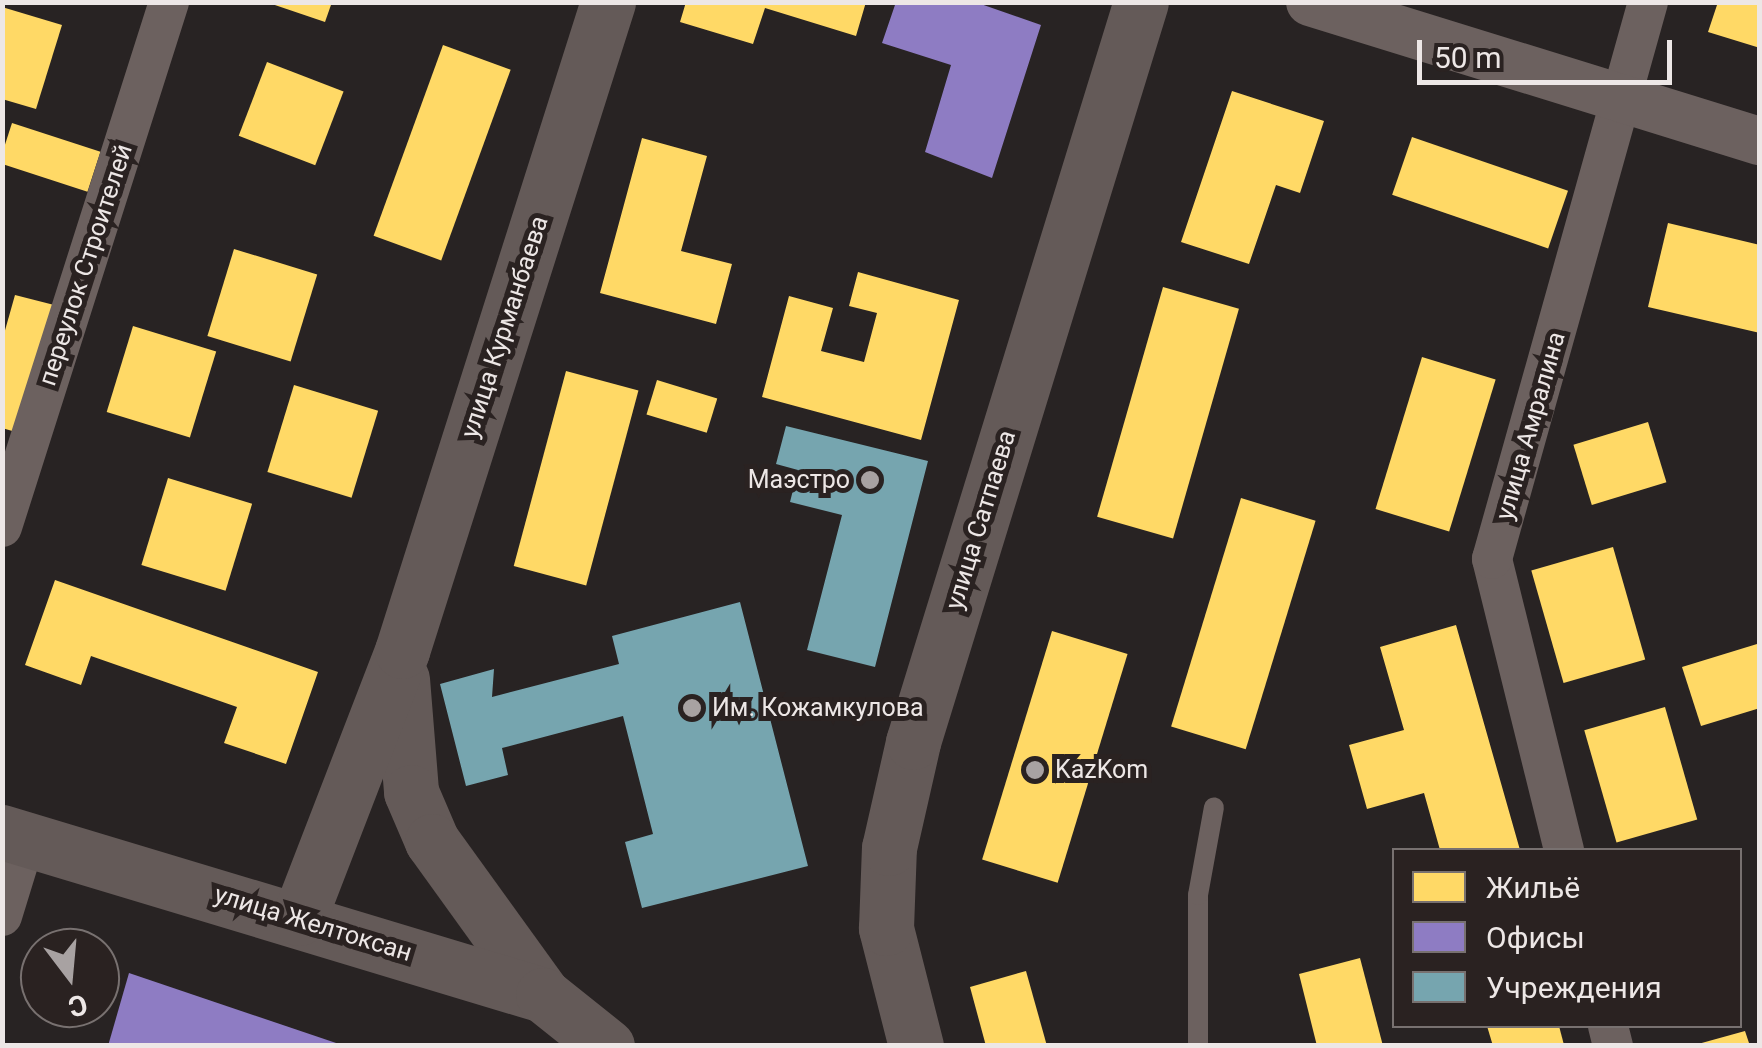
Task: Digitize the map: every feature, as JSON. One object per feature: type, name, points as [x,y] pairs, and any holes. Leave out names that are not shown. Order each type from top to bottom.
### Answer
[{"type":"main road","name":"улица Курманбаева","points":[[402,651],[608,2]]},
{"type":"main road","name":"улица Сатпаева","points":[[916,1046],[886,928],[890,848],[913,742],[1141,2]]},
{"type":"main road","points":[[299,918],[402,651]]},
{"type":"main road","points":[[402,651],[403,741],[425,825],[543,995]]},
{"type":"main road","name":"улица Желтоксан","points":[[14,835],[299,918],[543,995],[607,1046]]},
{"type":"street","name":"переулок Строителей","points":[[2,527],[169,2]]},
{"type":"street","points":[[1310,2],[1760,141]]},
{"type":"street","name":"улица Амралина","points":[[1564,848],[1492,559],[1617,96],[1648,2]]},
{"type":"street","points":[[2,916],[14,835]]},
{"type":"lane","points":[[1198,1046],[1198,895],[1214,807]]},
{"type":"building: Жильё","points":[[266,2],[332,2],[325,22]]},
{"type":"building: Жильё","points":[[686,2],[866,2],[856,36],[765,8],[753,44],[680,22]]},
{"type":"building: Жильё","points":[[1718,2],[1760,2],[1760,48],[1708,32]]},
{"type":"building: Жильё","points":[[2,7],[62,25],[36,109],[2,99]]},
{"type":"building: Жильё","points":[[443,45],[511,70],[441,260],[374,236]]},
{"type":"building: Жильё","points":[[267,62],[344,91],[315,165],[239,136]]},
{"type":"building: Жильё","points":[[1232,91],[1324,121],[1300,193],[1276,185],[1249,264],[1181,242]]},
{"type":"building: Жильё","points":[[12,123],[100,152],[87,192],[2,164]]},
{"type":"building: Жильё","points":[[1412,137],[1568,191],[1548,248],[1392,195]]},
{"type":"building: Жильё","points":[[642,138],[707,156],[681,251],[732,264],[716,324],[600,293]]},
{"type":"building: Жильё","points":[[1668,223],[1760,245],[1760,333],[1648,307]]},
{"type":"building: Жильё","points":[[234,249],[317,274],[291,361],[207,336]]},
{"type":"building: Жильё","points":[[858,272],[959,300],[921,440],[762,397],[789,296],[833,308],[821,351],[864,362],[877,313],[849,306]]},
{"type":"building: Жильё","points":[[1163,287],[1239,309],[1173,539],[1097,517]]},
{"type":"building: Жильё","points":[[15,295],[62,307],[26,435],[2,428],[2,341]]},
{"type":"building: Жильё","points":[[133,326],[216,351],[190,438],[107,412]]},
{"type":"building: Жильё","points":[[1422,357],[1496,380],[1449,532],[1376,509]]},
{"type":"building: Жильё","points":[[566,371],[638,390],[586,586],[514,566]]},
{"type":"building: Жильё","points":[[657,380],[717,398],[707,433],[646,414]]},
{"type":"building: Жильё","points":[[294,385],[378,411],[352,498],[267,472]]},
{"type":"building: Жильё","points":[[1648,422],[1666,482],[1592,505],[1573,445]]},
{"type":"building: Жильё","points":[[168,478],[252,504],[226,591],[141,565]]},
{"type":"building: Жильё","points":[[1241,498],[1316,521],[1246,749],[1171,727]]},
{"type":"building: Жильё","points":[[1613,547],[1645,659],[1564,683],[1531,570]]},
{"type":"building: Жильё","points":[[55,580],[318,672],[286,764],[224,743],[237,707],[91,656],[81,685],[25,665]]},
{"type":"building: Жильё","points":[[1456,625],[1519,848],[1439,848],[1424,793],[1367,809],[1349,745],[1404,730],[1380,647]]},
{"type":"building: Жильё","points":[[1052,631],[1128,654],[1058,883],[982,860]]},
{"type":"building: Жильё","points":[[1757,644],[1760,708],[1701,726],[1682,667]]},
{"type":"building: Жильё","points":[[1665,707],[1697,819],[1617,843],[1584,730]]},
{"type":"building: Жильё","points":[[1360,958],[1383,1046],[1317,1046],[1299,974]]},
{"type":"building: Жильё","points":[[1026,971],[1047,1046],[986,1046],[970,987]]},
{"type":"building: Жильё","points":[[1488,1028],[1560,1028],[1564,1045],[1493,1046]]},
{"type":"building: Жильё","points":[[1745,1031],[1750,1046],[1698,1046],[1698,1044]]},
{"type":"building: Офисы","points":[[896,2],[975,2],[1041,25],[992,178],[925,152],[951,65],[882,43]]},
{"type":"building: Офисы","points":[[129,973],[342,1046],[108,1046],[113,1028],[120,1028],[120,1004]]},
{"type":"building: Учреждения","points":[[786,426],[928,461],[875,667],[807,650],[842,515],[790,502],[798,470],[776,464]]},
{"type":"building: Учреждения","points":[[740,602],[808,866],[642,908],[625,842],[653,834],[623,716],[502,748],[508,775],[466,786],[440,684],[494,669],[492,697],[619,664],[612,636]]},
{"type":"place","name":"Маэстро","points":[[870,480]]},
{"type":"place","name":"Им. Кожамкулова","points":[[692,708]]},
{"type":"place","name":"KazKom","points":[[1035,770]]}]
